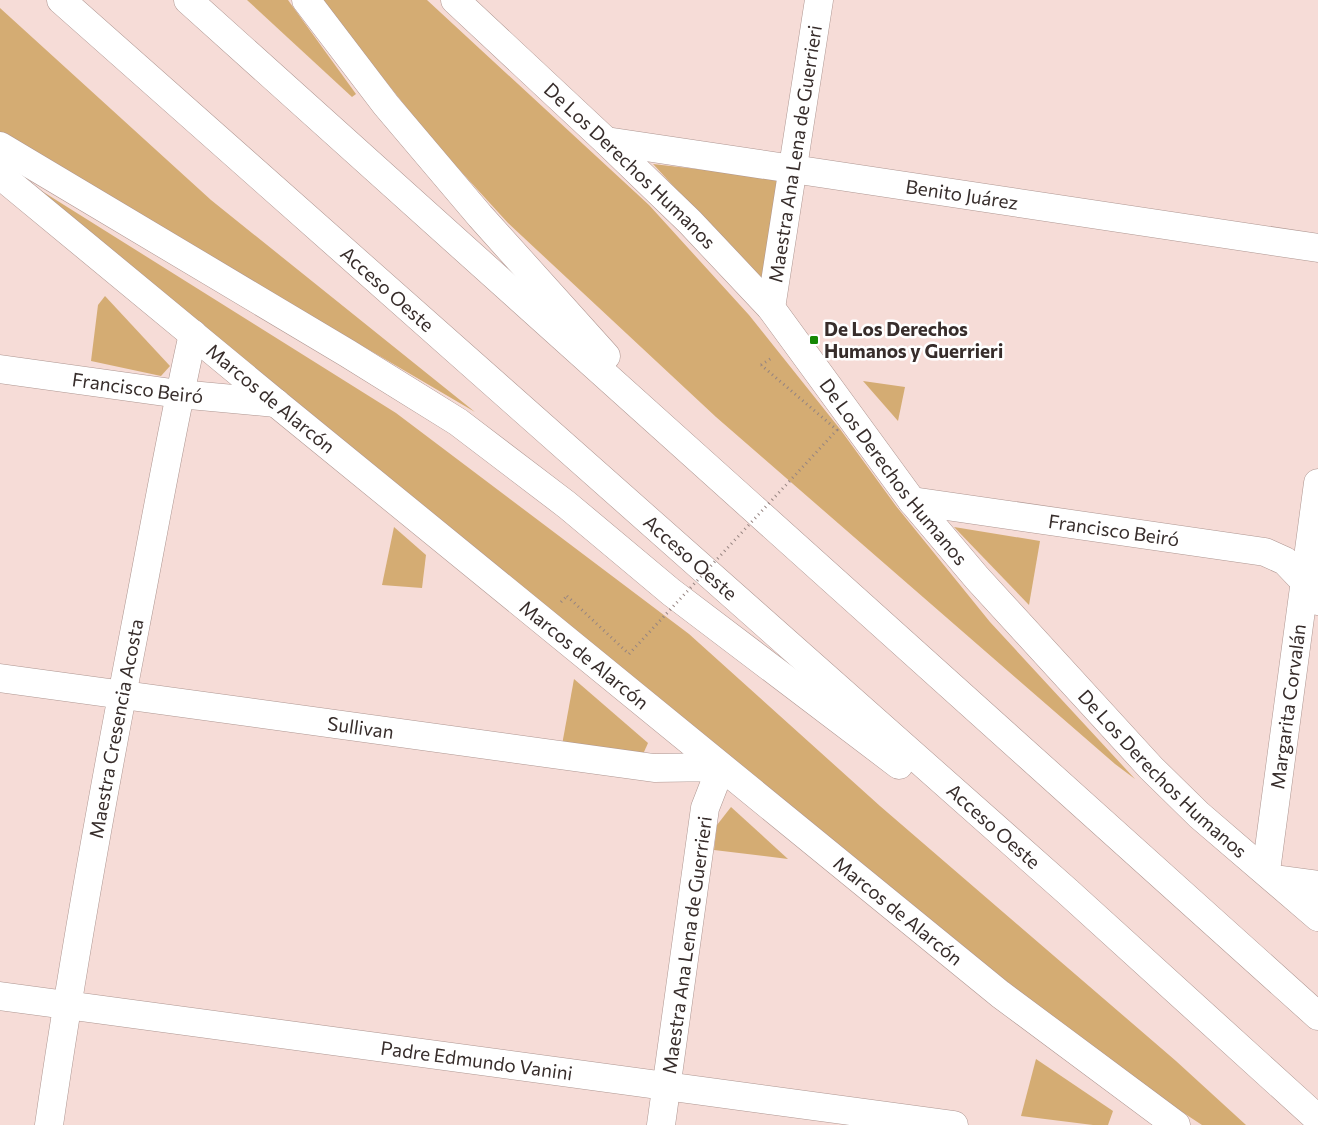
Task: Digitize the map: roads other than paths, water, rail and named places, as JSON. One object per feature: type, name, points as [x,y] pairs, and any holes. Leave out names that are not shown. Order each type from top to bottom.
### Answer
[{"type":"main road","name":"Acceso Oeste","points":[[61,0],[1068,892],[1318,1119]]},
{"type":"main road","points":[[188,0],[1318,1016]]},
{"type":"main road","points":[[306,0],[386,104],[480,216],[708,468]]},
{"type":"main road","name":"De Los Derechos Humanos","points":[[455,0],[690,222],[771,308],[912,501],[977,578],[1151,768],[1199,815],[1318,917]]},
{"type":"main road","name":"Maestra Ana Lena de Guerrieri","points":[[771,308],[819,0]]},
{"type":"main road","name":"Benito Juárez","points":[[606,141],[1318,248]]},
{"type":"main road","points":[[0,146],[458,422],[567,505],[671,592],[1068,892]]},
{"type":"main road","name":"Marcos de Alarcón","points":[[0,175],[276,403],[1000,994],[1168,1123]]},
{"type":"main road","name":"Maestra Cresencia Acosta","points":[[49,1125],[66,1006],[122,695],[193,334]]},
{"type":"main road","name":"Francisco Beiró","points":[[0,369],[180,394],[276,403]]},
{"type":"main road","name":"Margarita Corvalán","points":[[1271,875],[1312,591],[1318,483]]},
{"type":"main road","name":"Francisco Beiró","points":[[912,501],[1264,552],[1284,561],[1312,591]]},
{"type":"main road","name":"Sullivan","points":[[0,678],[654,768],[721,767]]},
{"type":"main road","name":"Maestra Ana Lena de Guerrieri","points":[[661,1125],[706,808],[721,767]]},
{"type":"main road","points":[[1271,875],[1318,885]]},
{"type":"main road","name":"Padre Edmundo Vanini","points":[[0,996],[954,1125]]},
{"type":"place","name":"De Los Derechos Humanos y Guerrieri","points":[[814,340]]}]
